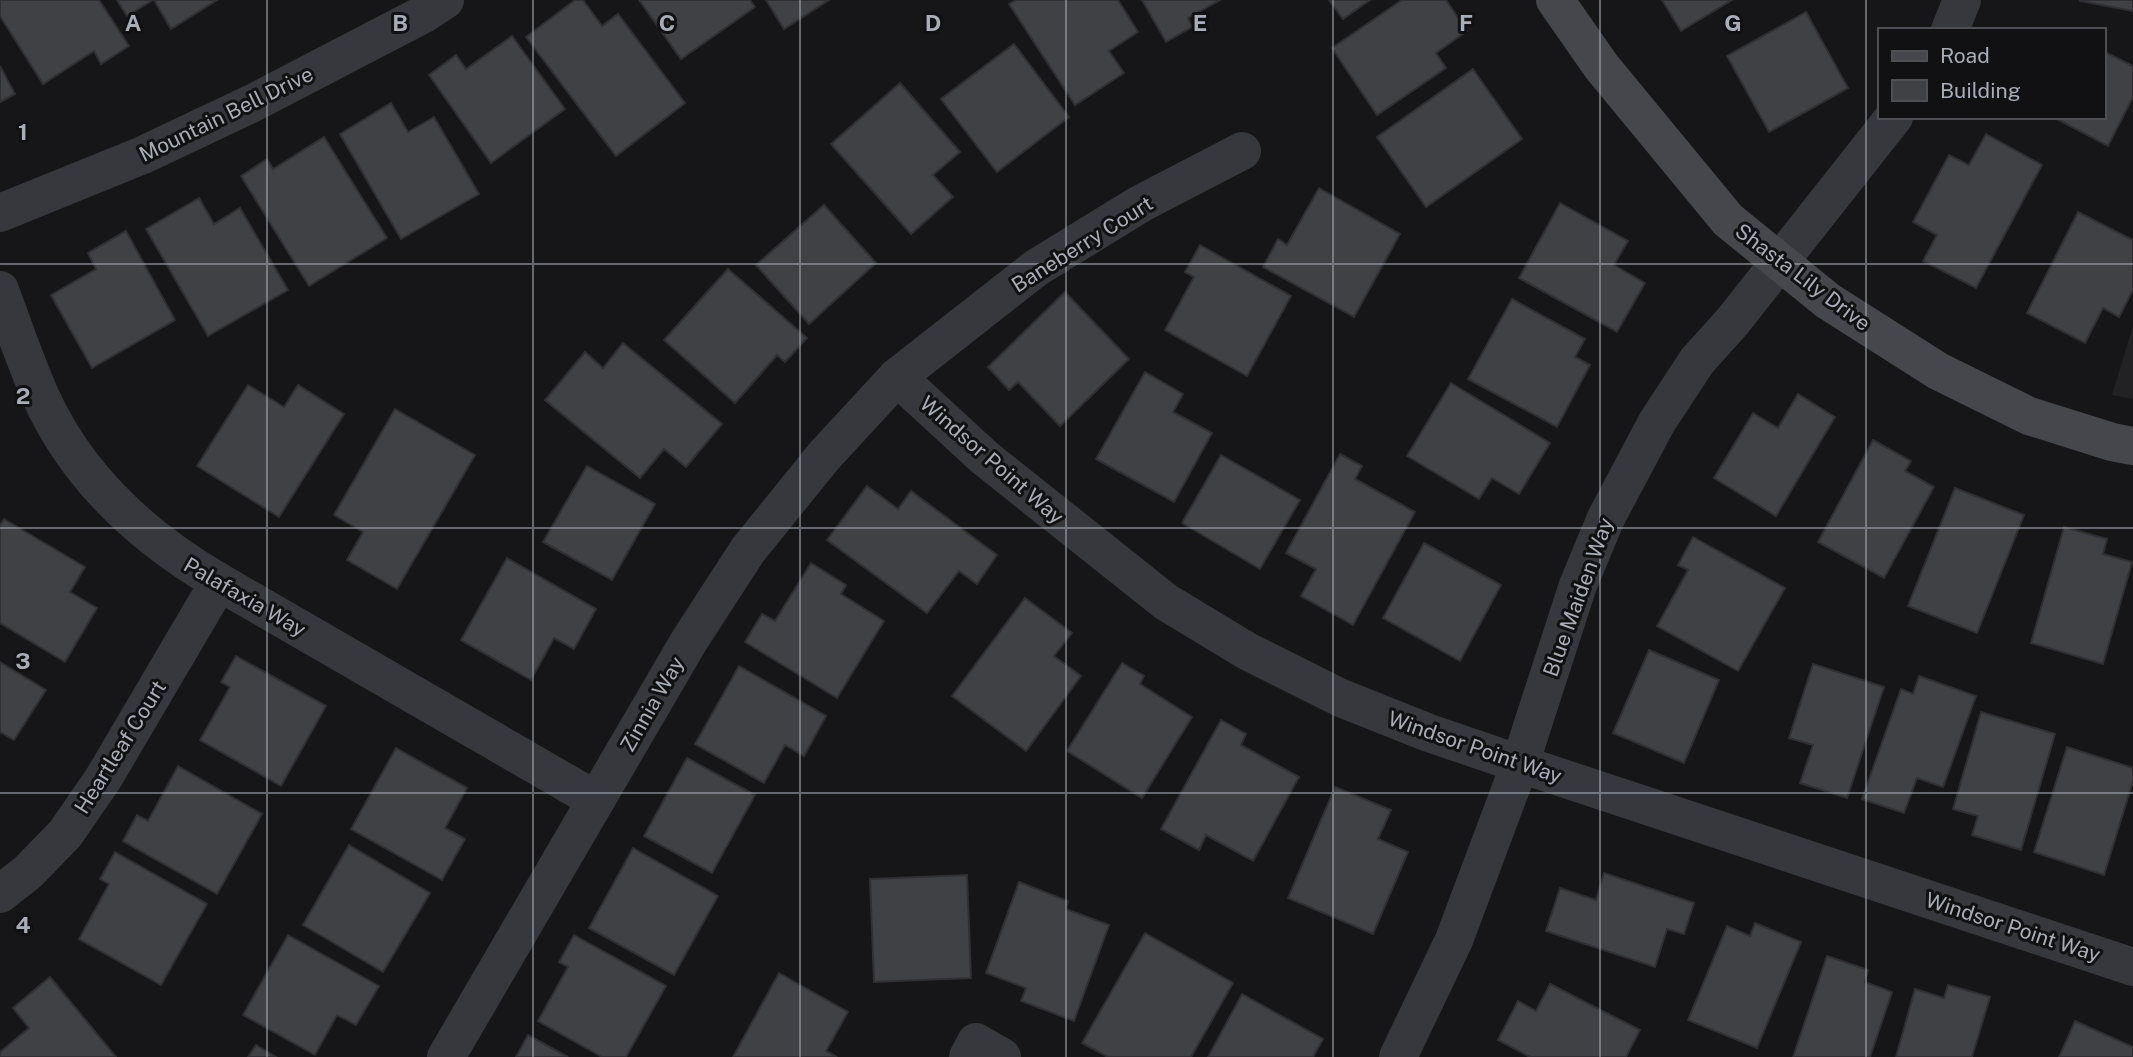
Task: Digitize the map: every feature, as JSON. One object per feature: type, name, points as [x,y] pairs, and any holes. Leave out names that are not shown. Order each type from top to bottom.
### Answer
[{"type":"street","name":"Mountain Bell Drive","points":[[0,213],[143,155],[253,103],[422,15],[445,0]]},
{"type":"street","name":"Shasta Lily Drive","points":[[1555,0],[1601,66],[1728,220],[1828,301],[1938,371],[2029,416],[2133,446]]},
{"type":"street","points":[[1951,28],[1962,0]]},
{"type":"street","name":"Blue Maiden Way","points":[[1398,1057],[1454,940],[1520,764],[1578,584],[1606,517],[1657,422],[1697,361],[1733,321],[1892,119]]},
{"type":"street","name":"Baneberry Court","points":[[897,377],[1036,268],[1140,204],[1242,151]]},
{"type":"street","name":"Palafaxia Way","points":[[0,290],[41,397],[74,456],[108,498],[147,534],[179,559],[596,800]]},
{"type":"street","name":"Windsor Point Way","points":[[897,377],[985,458],[1166,602],[1247,651],[1340,698],[1429,733],[1520,764],[2133,967]]},
{"type":"street","name":"Zinnia Way","points":[[446,1057],[689,641],[748,550],[824,456],[897,377]]},
{"type":"street","name":"Heartleaf Court","points":[[0,894],[28,872],[65,834],[103,779],[219,582]]},
{"type":"street","points":[[968,1057],[976,1042],[1002,1057]]},
{"type":"shaded area","points":[[2133,326],[2133,399],[2112,395]]},
{"type":"building","points":[[0,0],[99,0],[129,46],[101,64],[94,51],[43,84],[0,16]]},
{"type":"building","points":[[117,0],[153,0],[127,16]]},
{"type":"building","points":[[154,0],[217,0],[171,29]]},
{"type":"building","points":[[575,0],[583,0],[602,26],[618,14],[685,103],[616,156],[526,37]]},
{"type":"building","points":[[639,0],[750,0],[755,7],[681,59]]},
{"type":"building","points":[[766,0],[829,0],[784,29]]},
{"type":"building","points":[[1016,0],[1118,0],[1138,32],[1109,51],[1124,73],[1075,105],[1009,4]]},
{"type":"building","points":[[1142,0],[1220,0],[1188,18],[1192,27],[1166,42]]},
{"type":"building","points":[[1329,0],[1370,0],[1343,19]]},
{"type":"building","points":[[1402,0],[1446,0],[1467,31],[1436,53],[1446,68],[1377,115],[1332,48]]},
{"type":"building","points":[[1662,0],[1732,0],[1681,31]]},
{"type":"building","points":[[2080,0],[2133,0],[2133,11],[2080,1]]},
{"type":"building","points":[[1806,12],[1848,88],[1769,132],[1727,56]]},
{"type":"building","points":[[512,36],[565,109],[491,163],[429,75],[456,55],[466,69]]},
{"type":"building","points":[[1014,44],[1069,117],[997,172],[941,99]]},
{"type":"building","points":[[2105,52],[2133,66],[2133,97],[2108,146],[2057,119],[2105,119]]},
{"type":"building","points":[[0,66],[15,94],[0,102]]},
{"type":"building","points":[[1473,69],[1522,139],[1426,207],[1377,137]]},
{"type":"building","points":[[900,83],[960,152],[933,175],[953,197],[911,234],[831,144]]},
{"type":"building","points":[[391,103],[408,132],[434,117],[479,194],[401,239],[340,134]]},
{"type":"building","points":[[1986,134],[2042,165],[1976,288],[1923,261],[1937,235],[1913,222],[1949,155],[1969,165]]},
{"type":"building","points":[[324,137],[387,238],[309,286],[241,176],[267,159],[273,169]]},
{"type":"building","points":[[1319,188],[1400,234],[1354,317],[1263,267],[1278,239],[1287,245]]},
{"type":"building","points":[[199,198],[214,224],[240,208],[288,290],[208,336],[146,229]]},
{"type":"building","points":[[1560,203],[1628,241],[1614,265],[1645,283],[1617,332],[1519,278]]},
{"type":"building","points":[[824,205],[876,263],[809,324],[756,265]]},
{"type":"building","points":[[2078,212],[2133,240],[2133,290],[2119,317],[2103,308],[2085,343],[2027,313]]},
{"type":"building","points":[[126,231],[175,320],[92,368],[51,295],[96,269],[88,253]]},
{"type":"building","points":[[1200,245],[1291,296],[1247,376],[1165,330],[1194,277],[1185,272]]},
{"type":"building","points":[[728,269],[807,338],[785,362],[777,355],[735,403],[664,340]]},
{"type":"building","points":[[1065,292],[1129,359],[1060,426],[1018,382],[1009,390],[988,367]]},
{"type":"building","points":[[1512,299],[1585,339],[1575,357],[1590,365],[1557,427],[1468,379]]},
{"type":"building","points":[[623,343],[722,424],[686,467],[664,449],[640,478],[545,400],[585,352],[603,368]]},
{"type":"building","points":[[1145,372],[1183,394],[1173,412],[1212,433],[1174,502],[1096,459]]},
{"type":"building","points":[[1451,383],[1550,443],[1519,494],[1492,478],[1479,499],[1407,456]]},
{"type":"building","points":[[248,385],[284,407],[298,385],[344,414],[279,517],[197,466]]},
{"type":"building","points":[[1798,394],[1835,417],[1776,516],[1714,478],[1753,413],[1778,428]]},
{"type":"building","points":[[395,409],[475,455],[397,589],[347,560],[363,532],[334,515]]},
{"type":"building","points":[[1873,440],[1911,461],[1905,471],[1934,487],[1884,578],[1818,542]]},
{"type":"building","points":[[1340,454],[1362,466],[1355,479],[1415,512],[1353,625],[1301,596],[1316,569],[1286,553]]},
{"type":"building","points":[[1221,455],[1300,500],[1260,569],[1182,523]]},
{"type":"building","points":[[587,466],[655,504],[612,580],[543,542]]},
{"type":"building","points":[[867,486],[898,509],[911,491],[997,555],[977,584],[959,571],[927,613],[827,540]]},
{"type":"building","points":[[1955,488],[2024,515],[1977,633],[1908,606]]},
{"type":"building","points":[[4,519],[85,567],[70,592],[97,608],[65,662],[0,623],[0,525]]},
{"type":"building","points":[[2064,527],[2107,539],[2103,554],[2132,562],[2103,664],[2031,643]]},
{"type":"building","points":[[1693,537],[1785,588],[1738,671],[1657,626],[1688,570],[1678,565]]},
{"type":"building","points":[[1424,543],[1501,585],[1460,661],[1383,618]]},
{"type":"building","points":[[507,558],[596,609],[574,649],[554,638],[531,680],[461,640]]},
{"type":"building","points":[[811,563],[846,585],[841,594],[884,621],[837,698],[745,642],[762,614],[775,621]]},
{"type":"building","points":[[1025,598],[1072,633],[1054,656],[1081,676],[1026,751],[952,696]]},
{"type":"building","points":[[1649,650],[1719,680],[1684,763],[1613,733]]},
{"type":"building","points":[[236,656],[326,706],[281,786],[200,740],[230,687],[221,682]]},
{"type":"building","points":[[0,662],[46,690],[14,740],[0,732]]},
{"type":"building","points":[[1122,663],[1144,676],[1140,684],[1192,717],[1142,798],[1067,751]]},
{"type":"building","points":[[1813,664],[1884,687],[1847,798],[1800,783],[1813,745],[1789,738]]},
{"type":"building","points":[[739,666],[826,716],[804,756],[785,745],[764,783],[695,744]]},
{"type":"building","points":[[1919,676],[1976,696],[1943,787],[1917,778],[1904,813],[1862,799],[1901,689],[1913,694]]},
{"type":"building","points":[[1981,712],[2055,734],[2021,850],[1972,835],[1978,816],[1953,809]]},
{"type":"building","points":[[1221,720],[1246,734],[1241,745],[1299,777],[1253,861],[1206,835],[1199,850],[1161,829]]},
{"type":"building","points":[[2067,747],[2133,768],[2133,781],[2104,875],[2034,852]]},
{"type":"building","points":[[396,748],[467,788],[445,828],[465,839],[442,880],[351,829]]},
{"type":"building","points":[[687,758],[755,795],[712,873],[644,836]]},
{"type":"building","points":[[178,766],[262,814],[217,894],[123,841],[137,815],[148,821]]},
{"type":"building","points":[[1335,787],[1391,810],[1378,839],[1408,852],[1373,934],[1288,898]]},
{"type":"building","points":[[349,845],[430,893],[383,972],[303,925]]},
{"type":"building","points":[[633,848],[718,896],[674,975],[589,928]]},
{"type":"building","points":[[115,852],[207,904],[161,985],[79,939],[109,884],[100,879]]},
{"type":"building","points":[[1604,873],[1694,903],[1684,934],[1667,929],[1655,967],[1546,931],[1560,888],[1596,900]]},
{"type":"building","points":[[967,875],[971,978],[874,982],[870,879]]},
{"type":"building","points":[[1019,882],[1068,901],[1066,909],[1109,925],[1074,1021],[1021,1001],[1026,988],[986,973]]},
{"type":"building","points":[[1755,923],[1801,942],[1757,1048],[1688,1020],[1727,926],[1750,936]]},
{"type":"building","points":[[1145,933],[1233,983],[1191,1057],[1108,1057],[1082,1043]]},
{"type":"building","points":[[288,935],[379,986],[356,1025],[337,1015],[315,1055],[243,1015]]},
{"type":"building","points":[[574,935],[666,986],[626,1057],[602,1057],[538,1021],[568,967],[559,962]]},
{"type":"building","points":[[1827,956],[1868,970],[1865,982],[1892,992],[1870,1057],[1793,1057]]},
{"type":"building","points":[[779,973],[848,1012],[826,1051],[837,1057],[733,1057]]},
{"type":"building","points":[[50,977],[116,1057],[0,1057],[0,1052],[29,1028],[13,1008]]},
{"type":"building","points":[[1550,984],[1640,1030],[1626,1057],[1530,1057],[1498,1040],[1518,1001],[1536,1011]]},
{"type":"building","points":[[1948,985],[1990,997],[1972,1057],[1896,1057],[1915,989],[1944,998]]},
{"type":"building","points":[[1242,994],[1323,1039],[1313,1057],[1208,1057]]},
{"type":"building","points":[[2075,1021],[2133,1047],[2133,1057],[2059,1057]]},
{"type":"building","points":[[528,1035],[568,1057],[516,1057]]},
{"type":"building","points":[[256,1045],[276,1057],[248,1057]]}]
